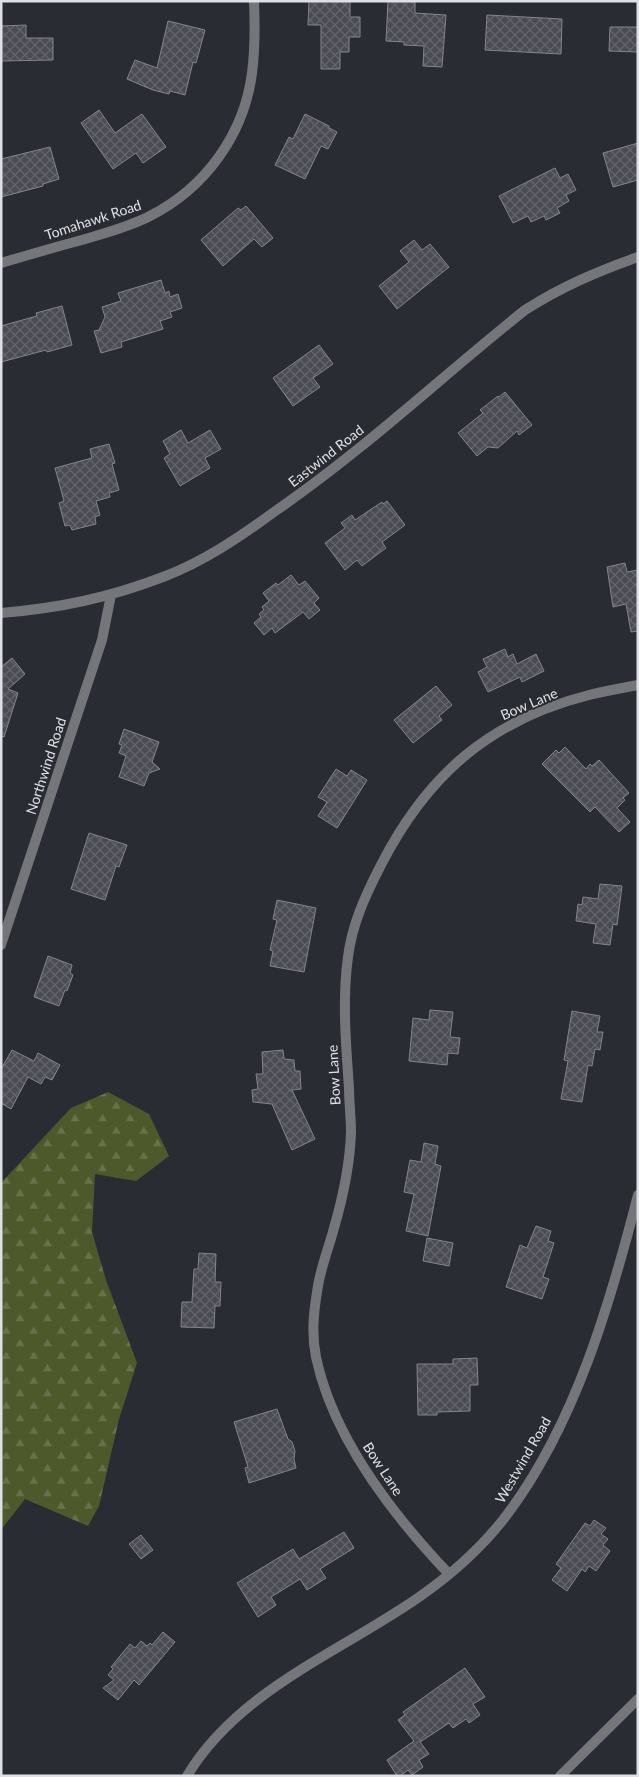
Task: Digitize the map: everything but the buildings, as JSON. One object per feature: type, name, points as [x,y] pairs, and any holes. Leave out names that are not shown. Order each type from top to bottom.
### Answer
[{"type":"street","name":"Tomahawk Road","points":[[1,263],[116,230],[150,216],[178,199],[203,177],[223,151],[237,126],[249,91],[254,46],[254,1]]},
{"type":"street","name":"Eastwind Road","points":[[1,613],[59,607],[111,595],[165,577],[205,557],[303,493],[353,454],[525,310],[556,290],[599,270],[638,257]]},
{"type":"street","name":"Northwind Road","points":[[1,945],[102,640],[111,595]]},
{"type":"street","name":"Bow Lane","points":[[448,1573],[386,1500],[367,1472],[345,1434],[328,1396],[316,1356],[313,1316],[318,1283],[335,1227],[347,1175],[351,1130],[344,1011],[348,956],[356,923],[368,890],[388,851],[417,805],[443,774],[464,755],[502,730],[542,710],[589,695],[638,685]]},
{"type":"street","name":"Westwind Road","points":[[187,1776],[193,1765],[222,1731],[262,1696],[422,1594],[476,1550],[505,1518],[527,1487],[554,1438],[572,1398],[595,1339],[624,1250],[638,1195]]},
{"type":"street","points":[[560,1776],[638,1699]]},
{"type":"green space","points":[[108,1092],[149,1114],[169,1156],[136,1181],[95,1174],[92,1232],[106,1280],[137,1363],[119,1419],[99,1506],[88,1526],[25,1499],[1,1530],[1,1183],[71,1108]]}]
